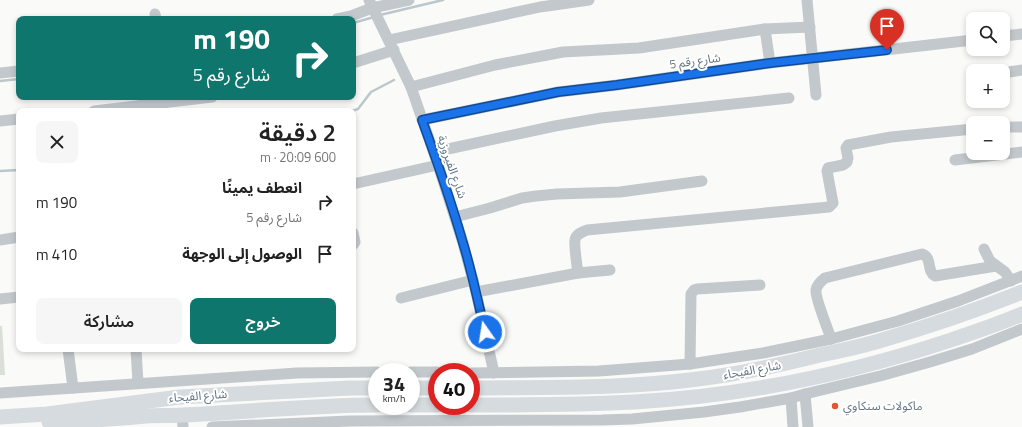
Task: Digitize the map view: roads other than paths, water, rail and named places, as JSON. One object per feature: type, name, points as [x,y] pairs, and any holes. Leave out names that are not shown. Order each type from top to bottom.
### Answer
[{"type":"highway","name":"شارع الفيحاء","points":[[480,388],[599,387],[667,383],[785,364],[878,341],[959,308],[1022,292]]},
{"type":"highway","name":"شارع الفيحاء","points":[[480,405],[635,402],[736,392],[870,365],[902,356],[970,342],[1004,322],[1022,314]]},
{"type":"highway","name":"شارع الفيحاء","points":[[21,419],[46,414],[180,397],[368,388]]},
{"type":"highway","name":"شارع الفيحاء","points":[[21,419],[84,421],[148,416],[182,421],[264,409],[368,405]]},
{"type":"highway","points":[[0,417],[21,419]]},
{"type":"highway","points":[[0,425],[21,419]]},
{"type":"street","points":[[351,16],[409,0]]},
{"type":"street","points":[[389,40],[540,7],[589,0]]},
{"type":"street","points":[[807,0],[816,94]]},
{"type":"street","name":"شارع الفيروزية","points":[[374,10],[411,87],[434,152],[463,243],[476,292],[494,373]]},
{"type":"street","points":[[411,87],[494,65],[563,52],[638,48],[765,29],[810,27]]},
{"type":"street","points":[[765,29],[770,63]]},
{"type":"street","points":[[1010,35],[1022,34]]},
{"type":"street","name":"شارع رقم 5","points":[[422,120],[558,92],[770,63],[966,41]]},
{"type":"street","points":[[356,62],[394,50]]},
{"type":"street","points":[[1010,73],[1022,70]]},
{"type":"street","points":[[0,73],[16,71]]},
{"type":"street","points":[[434,152],[555,126],[601,118],[789,98]]},
{"type":"street","points":[[119,108],[187,100]]},
{"type":"street","points":[[0,121],[16,119]]},
{"type":"street","points":[[1010,127],[1022,126]]},
{"type":"street","points":[[578,273],[574,240],[581,232],[595,229],[829,207],[833,203],[827,170],[843,165],[847,162],[846,148],[848,145],[891,137],[966,130]]},
{"type":"street","points":[[955,160],[1022,152]]},
{"type":"street","points":[[356,183],[438,165]]},
{"type":"street","points":[[455,217],[522,198],[620,192],[702,181]]},
{"type":"street","points":[[0,240],[16,237]]},
{"type":"street","points":[[984,249],[990,261],[1005,272],[1011,281]]},
{"type":"street","points":[[831,339],[816,295],[817,287],[825,278],[922,254],[928,257],[932,275],[935,276],[996,266]]},
{"type":"street","points":[[476,292],[578,273],[610,270]]},
{"type":"street","points":[[480,373],[599,371],[690,364],[763,353],[831,339],[898,321],[959,308],[1022,276]]},
{"type":"street","points":[[401,298],[473,280]]},
{"type":"street","points":[[690,364],[692,292],[697,290],[760,285]]},
{"type":"street","points":[[0,299],[16,297]]},
{"type":"street","points":[[212,427],[349,421],[500,424],[632,419],[704,412],[791,398],[880,376],[970,342],[1022,329]]},
{"type":"street","points":[[68,352],[73,388]]},
{"type":"street","points":[[136,352],[138,383]]},
{"type":"street","points":[[599,371],[599,387]]},
{"type":"street","points":[[349,372],[350,388]]},
{"type":"street","points":[[0,392],[297,373],[368,372]]},
{"type":"street","points":[[805,394],[808,427]]},
{"type":"street","points":[[791,398],[793,427]]},
{"type":"street","points":[[601,403],[602,420]]},
{"type":"street","points":[[348,405],[349,421]]},
{"type":"waterway","points":[[380,15],[443,0]]},
{"type":"waterway","points":[[356,22],[374,17]]},
{"type":"waterway","points":[[0,81],[16,79]]},
{"type":"waterway","points":[[356,110],[371,92],[394,80]]},
{"type":"waterway","points":[[0,171],[16,170]]},
{"type":"place","name":"ماكولات سنكاوي","points":[[835,406]]}]
